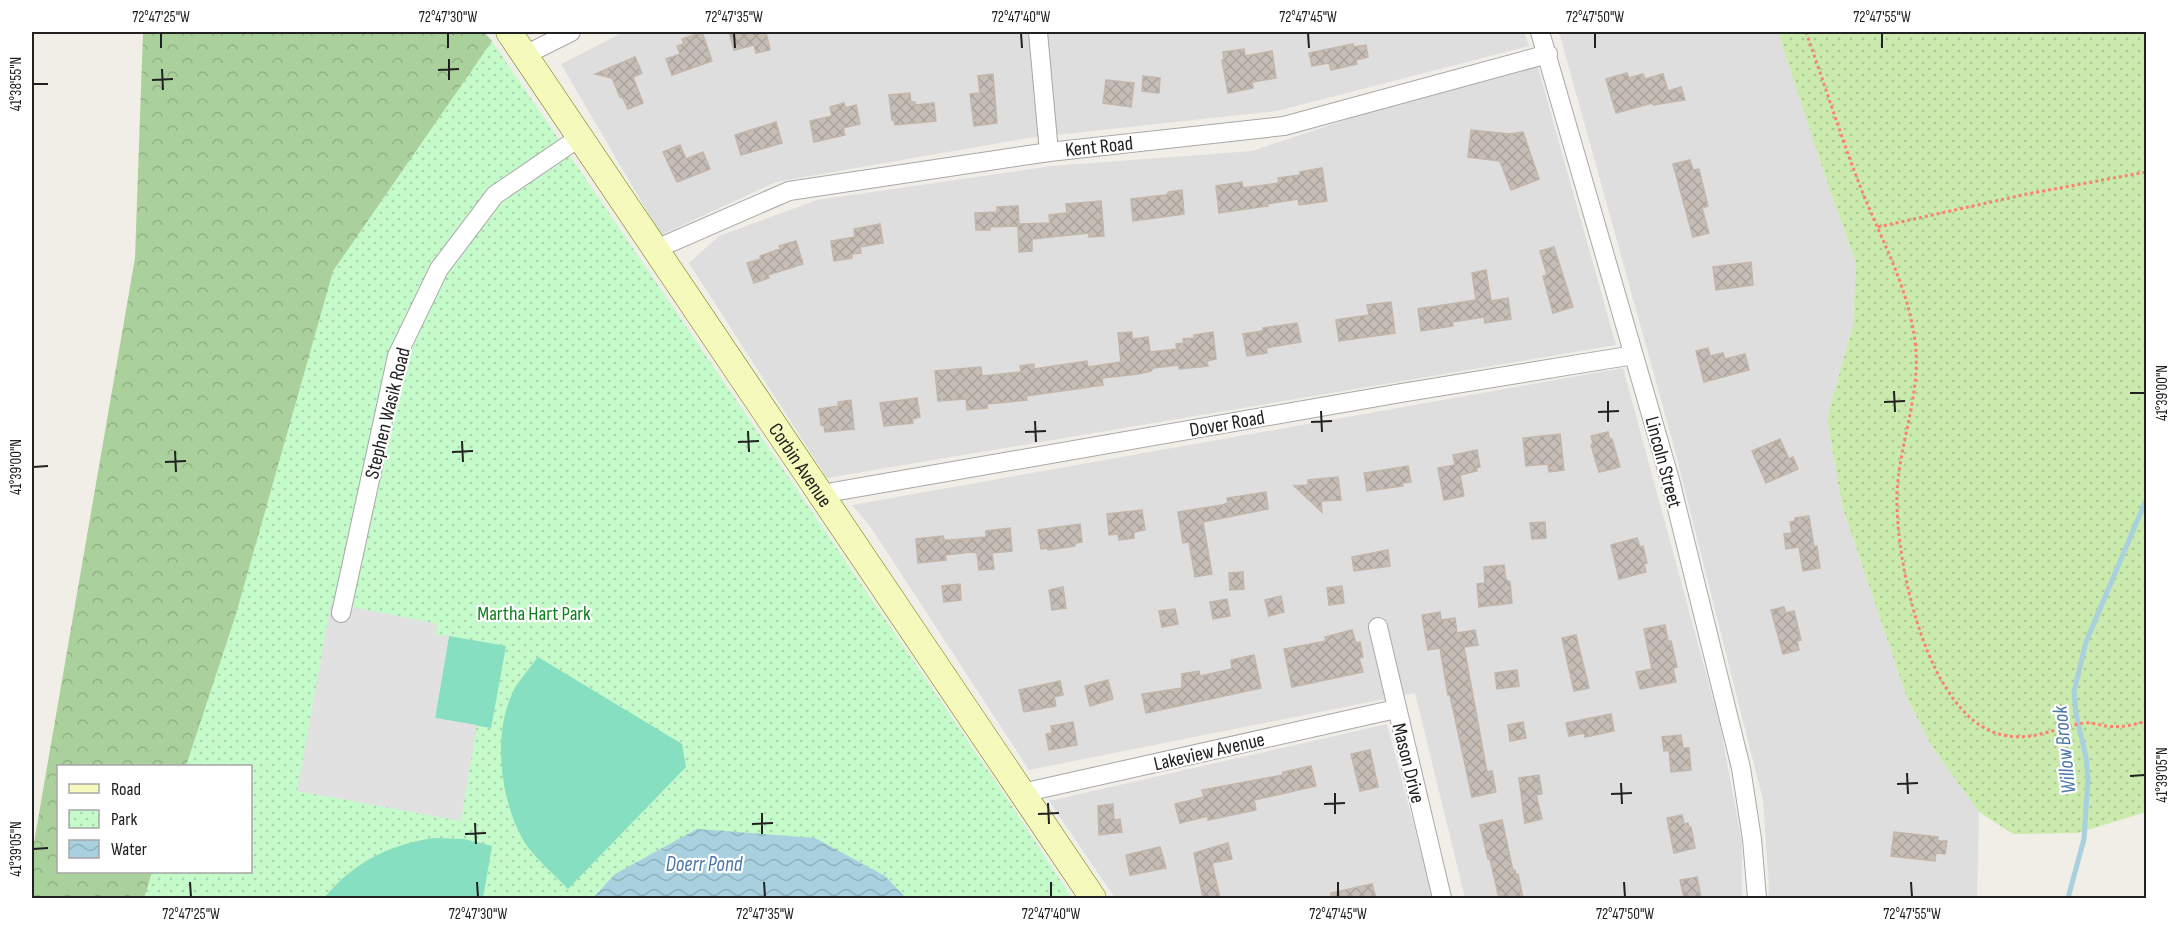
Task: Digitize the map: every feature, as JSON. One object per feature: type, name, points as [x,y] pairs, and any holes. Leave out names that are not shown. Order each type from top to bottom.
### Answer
[{"type":"main road","name":"Corbin Avenue","points":[[509,32],[1093,898]]},
{"type":"street","points":[[525,55],[571,32]]},
{"type":"street","points":[[1038,32],[1049,152]]},
{"type":"street","name":"Lincoln Street","points":[[1540,32],[1670,480],[1741,768],[1752,839],[1757,898]]},
{"type":"street","name":"Kent Road","points":[[656,249],[789,191],[1049,152],[1284,126],[1548,54]]},
{"type":"street","name":"Stephen Wasik Road","points":[[341,613],[397,356],[439,269],[495,195],[580,137]]},
{"type":"street","name":"Dover Road","points":[[821,494],[1401,393],[1634,355]]},
{"type":"street","name":"Mason Drive","points":[[1378,627],[1442,898]]},
{"type":"street","name":"Lakeview Avenue","points":[[1022,793],[1396,709]]},
{"type":"path","points":[[1806,32],[1836,123],[1906,297],[1915,340],[1917,368],[1899,468],[1898,524],[1900,552],[1908,589],[1924,644],[1953,698],[1965,714],[1986,728],[2002,735],[2017,737],[2055,731],[2082,723],[2118,727],[2146,721]]},
{"type":"path","points":[[1878,227],[2036,192],[2146,172]]},
{"type":"shaded area","points":[[624,32],[1524,32],[1529,46],[1277,111],[1028,138],[776,182],[661,235],[561,64]]},
{"type":"shaded area","points":[[1559,32],[1778,32],[1856,263],[1853,325],[1827,418],[1842,505],[1907,698],[1932,747],[1979,812],[1977,898],[1768,898],[1763,800],[1673,443]]},
{"type":"shaded area","points":[[1535,57],[1616,345],[827,478],[689,263],[719,236],[817,200],[1052,166],[1252,151]]},
{"type":"shaded area","points":[[1623,368],[1720,725],[1742,843],[1742,898],[1465,898],[1415,693],[1029,770],[870,526],[852,505]]},
{"type":"shaded area","points":[[331,603],[438,624],[435,635],[449,636],[435,718],[477,725],[461,821],[297,791]]},
{"type":"shaded area","points":[[1387,724],[1433,898],[1115,898],[1049,801]]},
{"type":"green space","points":[[143,32],[484,32],[492,41],[278,898],[32,898],[32,854],[135,258]]},
{"type":"green space","points":[[1778,32],[2146,32],[2146,812],[2078,833],[2013,834],[1979,812],[1932,747],[1907,698],[1842,505],[1827,418],[1853,325],[1856,263]]},
{"type":"green space","name":"Martha Hart Park","points":[[492,41],[1006,797],[1072,898],[144,898],[152,873],[252,873],[252,765],[186,765],[236,614],[333,271]]},
{"type":"green space","points":[[449,636],[506,646],[491,728],[435,718]]},
{"type":"green space","points":[[538,657],[682,744],[686,767],[568,889],[537,858],[522,838],[508,802],[501,762],[501,741],[508,703],[516,686]]},
{"type":"green space","points":[[433,838],[464,839],[492,846],[483,898],[324,898],[359,865],[401,845]]},
{"type":"water","name":"Doerr Pond","points":[[697,829],[815,838],[885,876],[906,898],[593,898],[615,874]]},
{"type":"building","points":[[702,32],[712,61],[672,75],[666,59],[680,54],[677,46],[684,44],[682,39]]},
{"type":"building","points":[[729,32],[766,32],[770,50],[756,53],[754,45],[734,50]]},
{"type":"building","points":[[1353,44],[1353,47],[1366,45],[1368,57],[1356,60],[1357,64],[1331,70],[1329,63],[1312,66],[1309,53]]},
{"type":"building","points":[[1244,49],[1245,56],[1272,51],[1276,78],[1252,82],[1253,88],[1228,93],[1222,60],[1224,60],[1223,52]]},
{"type":"building","points":[[635,57],[642,73],[633,77],[643,103],[628,109],[612,78],[595,74]]},
{"type":"building","points":[[1627,73],[1629,78],[1643,74],[1645,79],[1663,74],[1668,91],[1681,87],[1685,100],[1653,105],[1652,103],[1616,113],[1606,79]]},
{"type":"building","points":[[993,74],[997,123],[974,126],[970,94],[980,93],[978,76]]},
{"type":"building","points":[[1143,76],[1160,78],[1159,93],[1142,91]]},
{"type":"building","points":[[1106,80],[1134,83],[1131,107],[1103,103]]},
{"type":"building","points":[[910,93],[911,102],[915,102],[915,105],[934,103],[936,121],[895,125],[892,120],[889,95]]},
{"type":"building","points":[[844,103],[845,108],[856,105],[860,124],[843,128],[845,135],[814,142],[810,121],[832,116],[830,107]]},
{"type":"building","points":[[776,122],[782,143],[741,155],[735,135]]},
{"type":"building","points":[[1471,130],[1509,134],[1523,132],[1539,179],[1511,190],[1500,161],[1468,157]]},
{"type":"building","points":[[680,145],[686,159],[703,152],[710,169],[677,182],[663,152]]},
{"type":"building","points":[[1690,160],[1693,170],[1699,169],[1708,206],[1702,208],[1709,233],[1693,237],[1673,164]]},
{"type":"building","points":[[1322,168],[1327,201],[1299,205],[1298,199],[1219,213],[1216,186],[1242,182],[1243,188],[1279,183],[1278,178],[1300,175],[1300,172]]},
{"type":"building","points":[[1182,190],[1184,214],[1133,221],[1131,199],[1166,195],[1169,192]]},
{"type":"building","points":[[1101,201],[1104,236],[1089,237],[1089,233],[1032,239],[1032,251],[1019,252],[1018,226],[976,230],[975,213],[997,212],[997,207],[1018,206],[1019,224],[1050,223],[1049,215],[1067,213],[1066,204]]},
{"type":"building","points":[[880,224],[883,243],[860,247],[861,253],[852,254],[852,258],[834,261],[831,241],[855,237],[854,229]]},
{"type":"building","points":[[796,241],[803,264],[768,275],[769,278],[754,283],[747,263],[780,249],[779,246]]},
{"type":"building","points":[[1554,247],[1573,307],[1553,313],[1543,276],[1547,275],[1540,251]]},
{"type":"building","points":[[1751,262],[1753,285],[1716,290],[1713,267]]},
{"type":"building","points":[[1486,270],[1491,301],[1508,298],[1511,319],[1485,323],[1484,317],[1452,322],[1453,326],[1421,331],[1418,309],[1476,300],[1472,273]]},
{"type":"building","points":[[1391,302],[1395,333],[1339,341],[1336,320],[1369,315],[1367,305]]},
{"type":"building","points":[[1297,323],[1301,342],[1266,348],[1267,353],[1247,356],[1243,334],[1263,331],[1263,328]]},
{"type":"building","points":[[1132,332],[1132,339],[1148,337],[1150,352],[1177,349],[1176,344],[1184,343],[1183,339],[1213,332],[1216,359],[1207,361],[1208,366],[1179,369],[1179,365],[1153,368],[1151,371],[1138,374],[1102,378],[1103,385],[1026,396],[1027,400],[987,404],[987,408],[967,410],[966,399],[938,401],[935,371],[981,367],[982,376],[1021,372],[1020,366],[1034,364],[1034,369],[1087,361],[1088,367],[1121,362],[1118,333]]},
{"type":"building","points":[[1708,348],[1710,356],[1723,353],[1725,359],[1745,354],[1749,370],[1704,382],[1696,351]]},
{"type":"building","points":[[917,398],[920,417],[912,419],[913,423],[884,426],[880,403]]},
{"type":"building","points":[[851,400],[854,429],[825,432],[824,426],[821,425],[819,409],[839,406],[838,402]]},
{"type":"building","points":[[1608,432],[1620,467],[1599,472],[1591,445],[1593,443],[1591,436]]},
{"type":"building","points":[[1560,434],[1564,470],[1549,472],[1548,464],[1526,466],[1523,438]]},
{"type":"building","points":[[1780,439],[1789,459],[1793,457],[1798,469],[1766,483],[1752,451]]},
{"type":"building","points":[[1477,450],[1480,467],[1476,468],[1477,471],[1460,475],[1464,496],[1444,500],[1438,468],[1455,465],[1453,455]]},
{"type":"building","points":[[1408,466],[1411,482],[1402,483],[1403,486],[1367,491],[1364,473]]},
{"type":"building","points":[[1338,477],[1341,500],[1321,501],[1322,512],[1294,486],[1308,485],[1308,480]]},
{"type":"building","points":[[1266,492],[1268,509],[1203,522],[1212,574],[1195,577],[1189,542],[1183,543],[1178,512],[1222,505],[1228,503],[1227,498]]},
{"type":"building","points":[[1142,510],[1145,530],[1134,532],[1134,538],[1119,540],[1118,534],[1109,535],[1107,514]]},
{"type":"building","points":[[1809,516],[1820,568],[1803,571],[1799,547],[1786,549],[1784,534],[1792,533],[1790,522],[1795,521],[1795,518]]},
{"type":"building","points":[[1545,522],[1546,538],[1532,539],[1530,523]]},
{"type":"building","points":[[1080,524],[1082,542],[1075,543],[1075,546],[1041,549],[1038,530]]},
{"type":"building","points":[[1010,528],[1012,551],[992,553],[994,569],[979,570],[977,553],[971,552],[945,555],[946,560],[918,563],[916,539],[943,536],[944,540],[986,537],[986,531]]},
{"type":"building","points":[[1637,538],[1640,547],[1643,546],[1647,563],[1644,564],[1646,572],[1619,579],[1611,545]]},
{"type":"building","points":[[1388,550],[1390,566],[1354,571],[1352,557]]},
{"type":"building","points":[[1504,565],[1506,580],[1510,582],[1512,603],[1479,607],[1477,584],[1485,583],[1484,567]]},
{"type":"building","points":[[1243,572],[1244,589],[1230,590],[1229,573]]},
{"type":"building","points":[[960,584],[961,600],[944,602],[942,586]]},
{"type":"building","points":[[1342,586],[1344,603],[1329,605],[1327,588]]},
{"type":"building","points":[[1063,587],[1066,608],[1052,610],[1049,590]]},
{"type":"building","points":[[1281,596],[1284,612],[1269,616],[1265,600]]},
{"type":"building","points":[[1227,599],[1230,616],[1213,619],[1210,602]]},
{"type":"building","points":[[1784,607],[1786,613],[1794,611],[1801,640],[1797,641],[1799,650],[1783,654],[1771,610]]},
{"type":"building","points":[[1175,609],[1178,624],[1162,627],[1159,611]]},
{"type":"building","points":[[1440,612],[1441,620],[1455,618],[1457,633],[1475,630],[1478,645],[1464,647],[1487,772],[1492,771],[1496,792],[1472,797],[1450,695],[1448,695],[1440,648],[1428,650],[1426,640],[1422,615]]},
{"type":"building","points":[[1665,625],[1677,667],[1673,668],[1676,682],[1640,689],[1636,672],[1652,669],[1644,629]]},
{"type":"building","points":[[1352,630],[1356,643],[1360,642],[1363,657],[1359,658],[1363,672],[1292,687],[1284,649],[1326,641],[1325,637]]},
{"type":"building","points":[[1576,635],[1589,688],[1574,691],[1562,638]]},
{"type":"building","points":[[1254,655],[1261,688],[1146,713],[1142,694],[1182,688],[1182,674],[1199,671],[1200,676],[1232,669],[1231,660]]},
{"type":"building","points":[[1517,670],[1519,686],[1497,689],[1495,673]]},
{"type":"building","points":[[1108,680],[1113,699],[1090,706],[1085,686]]},
{"type":"building","points":[[1060,681],[1063,695],[1054,697],[1056,706],[1024,712],[1019,690]]},
{"type":"building","points":[[1611,714],[1614,731],[1585,737],[1584,733],[1569,736],[1566,723]]},
{"type":"building","points":[[1073,722],[1077,745],[1049,750],[1046,734],[1052,733],[1051,726]]},
{"type":"building","points":[[1523,722],[1526,738],[1510,741],[1508,725]]},
{"type":"building","points":[[1681,735],[1683,748],[1689,748],[1691,770],[1671,772],[1669,750],[1664,751],[1662,737]]},
{"type":"building","points":[[1370,750],[1378,787],[1360,791],[1351,754]]},
{"type":"building","points":[[1311,766],[1316,786],[1254,800],[1256,810],[1208,820],[1208,816],[1180,823],[1175,804],[1204,797],[1202,790],[1283,775],[1283,772]]},
{"type":"building","points":[[1539,775],[1542,794],[1536,795],[1542,819],[1525,823],[1519,778]]},
{"type":"building","points":[[1113,804],[1114,820],[1120,819],[1122,832],[1099,835],[1098,806]]},
{"type":"building","points":[[1682,815],[1684,824],[1688,823],[1689,828],[1691,827],[1695,848],[1674,853],[1667,818]]},
{"type":"building","points":[[1502,820],[1513,871],[1515,870],[1516,875],[1518,874],[1523,898],[1499,898],[1490,859],[1488,859],[1480,825]]},
{"type":"building","points":[[1894,832],[1938,837],[1937,841],[1947,841],[1945,854],[1936,853],[1935,861],[1891,856]]},
{"type":"building","points":[[1228,843],[1232,859],[1212,863],[1220,898],[1203,898],[1194,853]]},
{"type":"building","points":[[1160,847],[1166,868],[1130,875],[1126,855]]},
{"type":"building","points":[[1697,877],[1701,898],[1684,898],[1680,880]]},
{"type":"building","points":[[1372,884],[1376,898],[1331,898],[1331,893]]},
{"type":"waterway","name":"Willow Brook","points":[[2068,898],[2084,839],[2088,779],[2074,691],[2086,642],[2146,500]]}]
